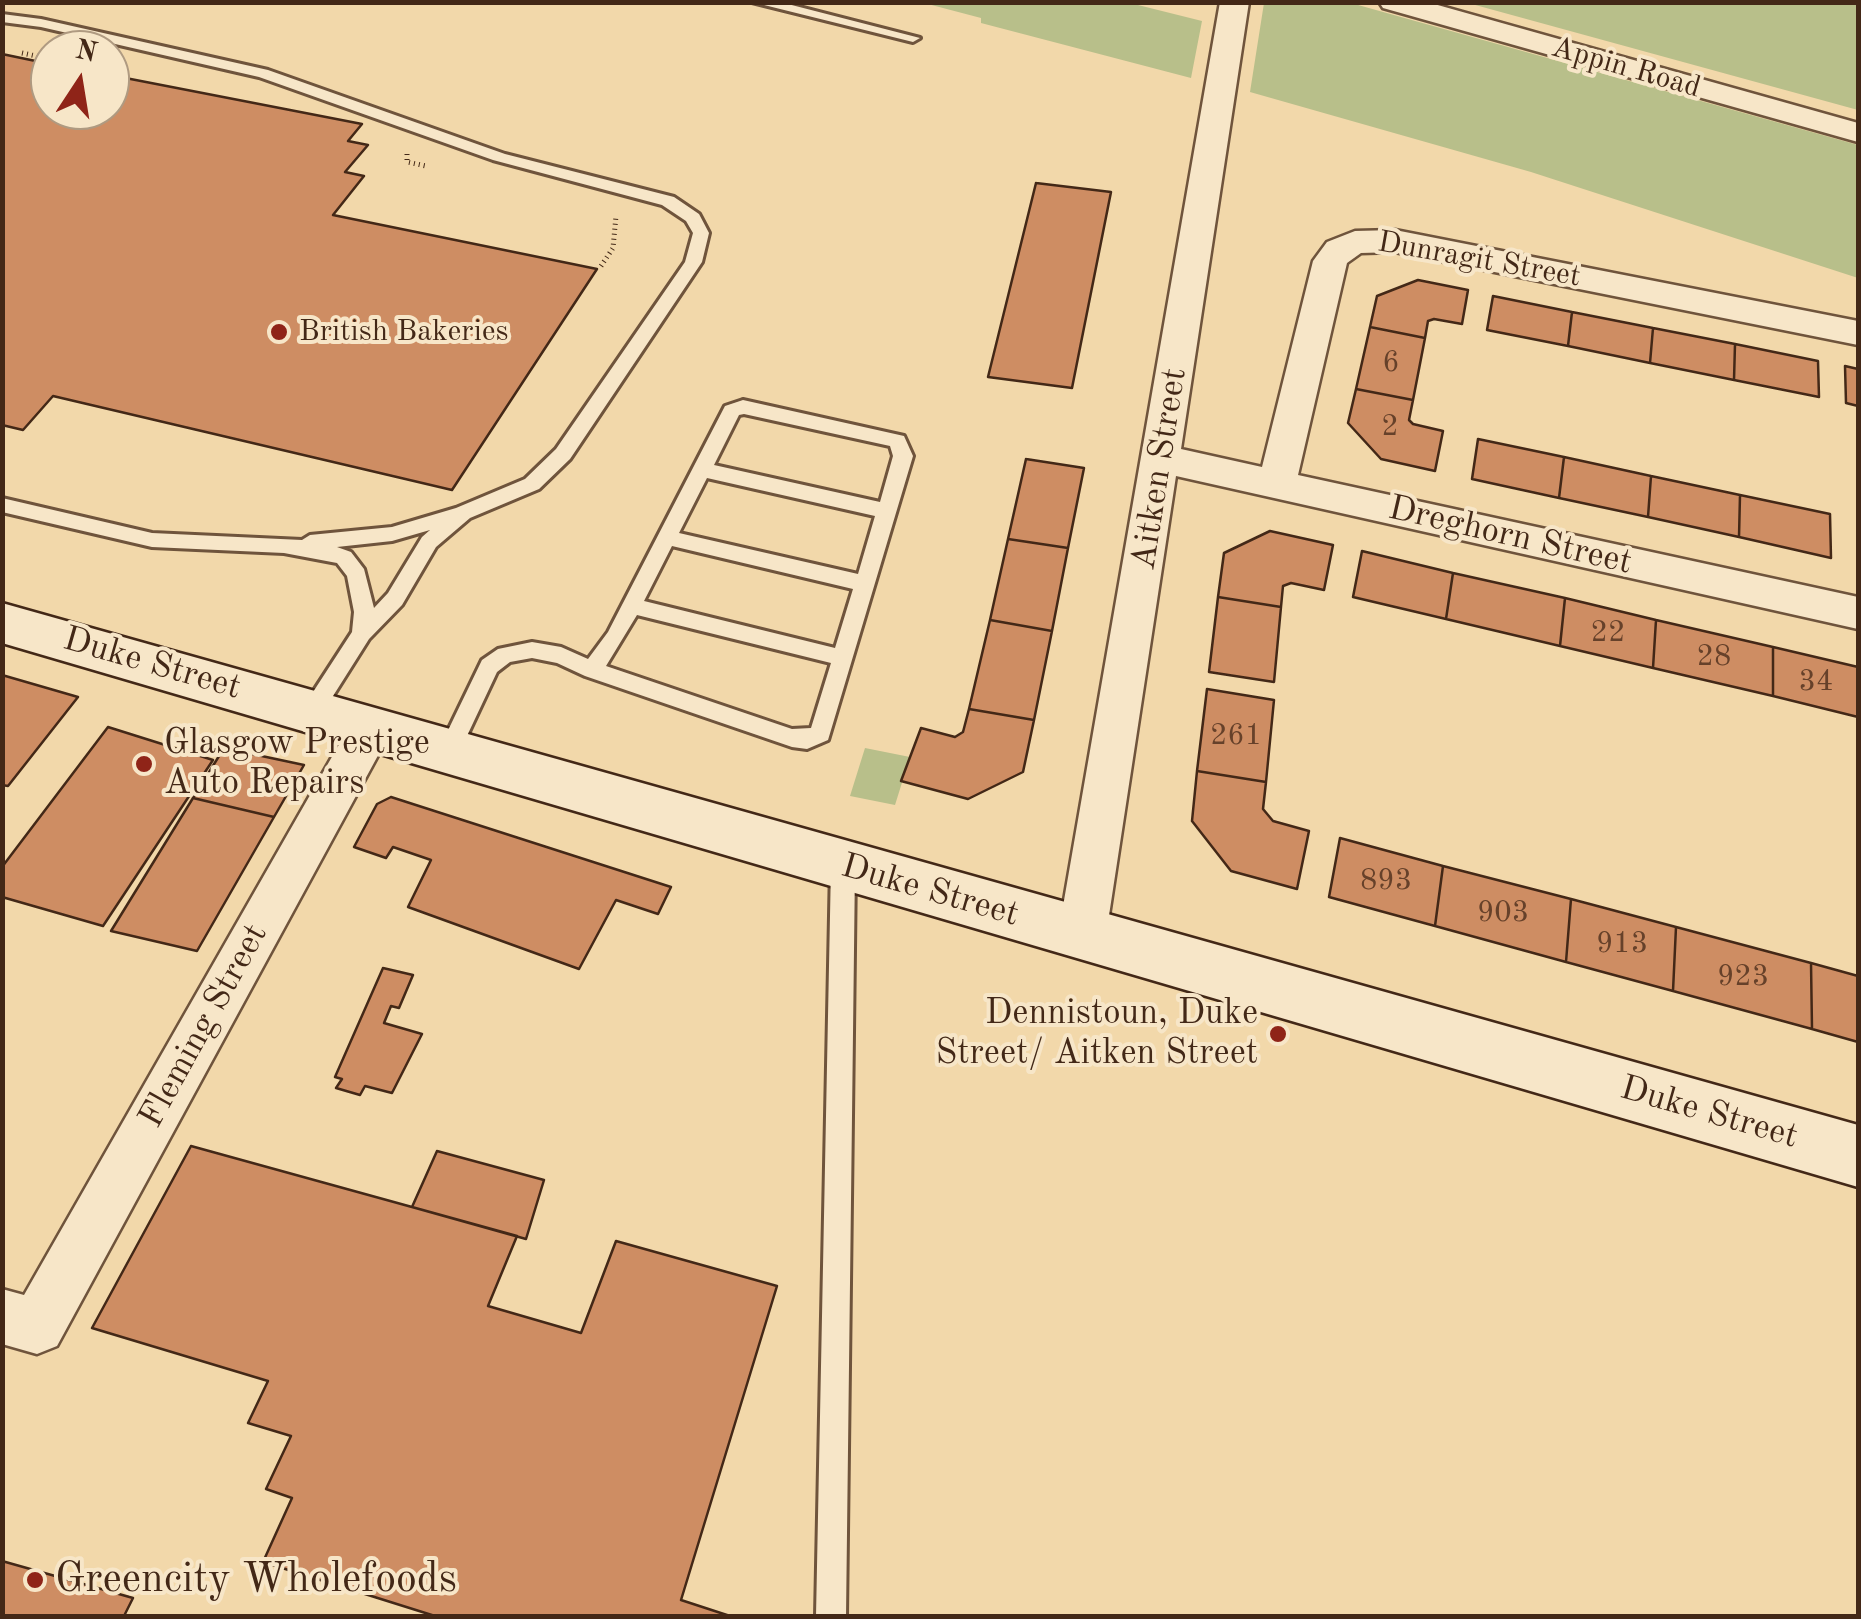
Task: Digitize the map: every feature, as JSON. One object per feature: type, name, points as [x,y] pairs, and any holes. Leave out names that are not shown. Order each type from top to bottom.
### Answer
[{"type":"street","name":"Appin Road","points":[[1393,2],[1858,132]]},
{"type":"street","name":"Aitken Street","points":[[1082,934],[1232,11]]},
{"type":"street","name":"Dunragit Street","points":[[1277,484],[1330,261],[1339,250],[1354,242],[1396,241],[1858,333]]},
{"type":"street","name":"Dreghorn Street","points":[[1162,458],[1858,614]]},
{"type":"street","name":"Duke Street","points":[[2,623],[313,709],[843,866],[1858,1156]]},
{"type":"street","name":"Fleming Street","points":[[20,1321],[372,726]]},
{"type":"lane","points":[[759,2],[913,38]]},
{"type":"lane","points":[[2,18],[41,23],[264,73],[499,156],[668,200],[693,218],[702,233],[693,262],[564,454],[532,484],[463,512],[392,534],[284,546]]},
{"type":"lane","points":[[450,750],[489,666],[505,655],[532,650],[561,655],[592,670],[807,740],[820,734],[903,456],[897,441],[743,407],[732,412],[632,606],[592,670]]},
{"type":"lane","points":[[704,470],[887,511]]},
{"type":"lane","points":[[2,505],[152,540],[316,548],[344,557],[357,574],[364,612],[362,633]]},
{"type":"lane","points":[[313,709],[362,633],[384,614],[428,542],[463,512]]},
{"type":"lane","points":[[668,538],[866,584]]},
{"type":"lane","points":[[632,606],[843,658]]},
{"type":"lane","points":[[830,1616],[843,866]]},
{"type":"green space","points":[[924,3],[1130,3],[1202,21],[1191,78],[981,23],[981,18]]},
{"type":"green space","points":[[1264,3],[1351,3],[1858,145],[1858,278],[1531,172],[1250,92]]},
{"type":"green space","points":[[1468,3],[1858,3],[1858,110]]},
{"type":"green space","points":[[865,748],[910,757],[895,805],[850,796]]},
{"type":"building","name":"British Bakeries","points":[[2,54],[30,60],[30,130],[130,130],[130,79],[362,124],[348,141],[368,145],[345,172],[364,176],[333,215],[597,269],[452,490],[53,396],[23,430],[2,425]]},
{"type":"building","points":[[1036,183],[1111,192],[1072,388],[988,377]]},
{"type":"building","points":[[1418,280],[1468,290],[1462,324],[1428,321],[1425,338],[1370,327],[1377,296]]},
{"type":"building","points":[[1493,296],[1572,312],[1568,346],[1487,330]]},
{"type":"building","points":[[1572,312],[1653,328],[1650,363],[1568,346]]},
{"type":"building","points":[[1370,327],[1425,338],[1413,400],[1356,389]]},
{"type":"building","points":[[1653,328],[1735,344],[1734,380],[1650,363]]},
{"type":"building","points":[[1735,344],[1818,361],[1819,397],[1734,380]]},
{"type":"building","points":[[1845,366],[1858,369],[1858,406],[1846,403]]},
{"type":"building","points":[[1356,389],[1413,400],[1409,420],[1443,431],[1435,471],[1381,459],[1348,423]]},
{"type":"building","points":[[1478,439],[1564,457],[1559,498],[1472,479]]},
{"type":"building","points":[[1564,457],[1651,476],[1648,517],[1559,498]]},
{"type":"building","points":[[1026,459],[1084,468],[1068,548],[1008,539]]},
{"type":"building","points":[[1651,476],[1740,495],[1739,537],[1648,517]]},
{"type":"building","points":[[1740,495],[1830,514],[1831,558],[1739,537]]},
{"type":"building","points":[[1270,531],[1333,545],[1324,590],[1291,583],[1283,586],[1281,607],[1218,597],[1224,553]]},
{"type":"building","points":[[1008,539],[1068,548],[1052,631],[990,620]]},
{"type":"building","points":[[1362,551],[1453,573],[1446,619],[1353,597]]},
{"type":"building","points":[[1453,573],[1565,598],[1560,646],[1446,619]]},
{"type":"building","points":[[1218,597],[1281,607],[1274,682],[1209,672]]},
{"type":"building","points":[[1565,598],[1656,620],[1653,668],[1560,646]]},
{"type":"building","points":[[990,620],[1052,631],[1034,720],[969,709]]},
{"type":"building","points":[[1656,620],[1773,647],[1773,696],[1653,668]]},
{"type":"building","points":[[1773,647],[1858,667],[1858,717],[1773,696]]},
{"type":"building","points":[[2,675],[78,697],[8,786],[2,785]]},
{"type":"building","points":[[1207,689],[1274,700],[1266,782],[1197,771]]},
{"type":"building","points":[[969,709],[1034,720],[1023,772],[968,799],[901,781],[921,728],[955,737],[963,732]]},
{"type":"building","points":[[108,727],[213,760],[103,926],[2,897],[2,867]]},
{"type":"building","points":[[224,748],[304,765],[274,817],[193,798]]},
{"type":"building","points":[[1197,771],[1266,782],[1263,809],[1273,821],[1309,831],[1297,889],[1231,871],[1192,821]]},
{"type":"building","points":[[391,797],[671,887],[658,914],[616,900],[579,969],[408,907],[431,860],[393,847],[386,858],[354,847],[377,804]]},
{"type":"building","points":[[193,798],[274,817],[197,951],[111,931]]},
{"type":"building","points":[[1340,838],[1443,866],[1435,926],[1329,897]]},
{"type":"building","points":[[1443,866],[1571,899],[1566,962],[1435,926]]},
{"type":"building","points":[[1571,899],[1676,927],[1673,991],[1566,962]]},
{"type":"building","points":[[1676,927],[1811,963],[1812,1029],[1673,991]]},
{"type":"building","points":[[1811,963],[1858,976],[1858,1042],[1812,1029]]},
{"type":"building","points":[[383,968],[413,975],[399,1008],[391,1006],[384,1023],[422,1034],[392,1093],[365,1086],[360,1095],[336,1088],[342,1079],[335,1077]]},
{"type":"building","points":[[191,1146],[517,1236],[488,1306],[581,1333],[616,1241],[777,1286],[681,1600],[730,1616],[435,1616],[263,1562],[292,1498],[266,1489],[291,1436],[248,1423],[268,1381],[92,1328]]},
{"type":"building","points":[[437,1151],[544,1180],[526,1239],[412,1207]]},
{"type":"building","name":"Greencity Wholefoods","points":[[2,1561],[133,1598],[124,1616],[2,1616]]},
{"type":"place","name":"British Bakeries","points":[[279,332]]},
{"type":"place","name":"Glasgow Prestige Auto Repairs","points":[[144,764]]},
{"type":"place","name":"Dennistoun, Duke Street/ Aitken Street","points":[[1278,1034]]},
{"type":"place","name":"Greencity Wholefoods","points":[[35,1580]]}]
